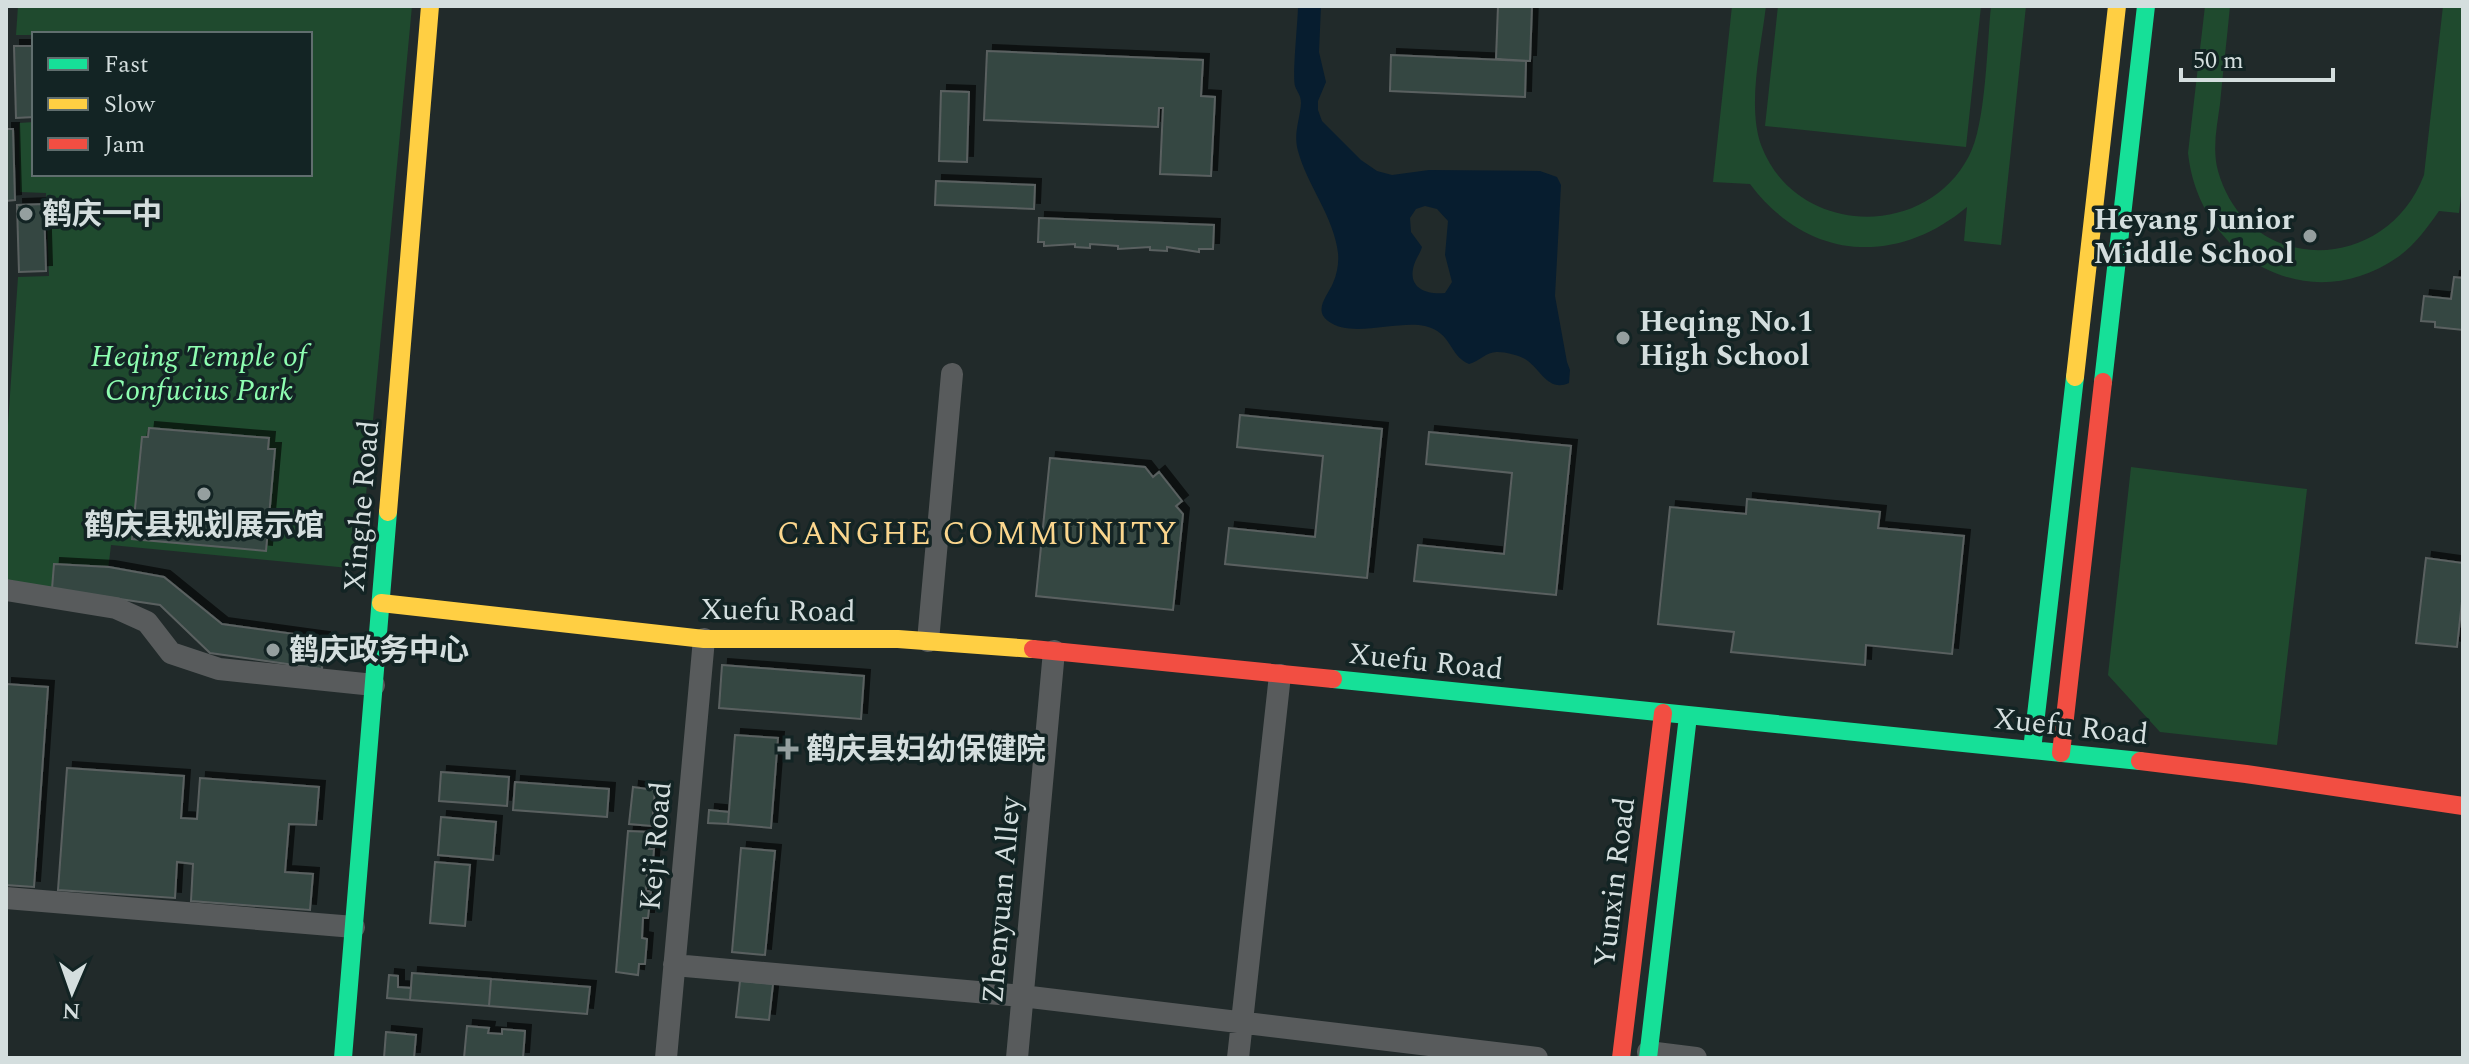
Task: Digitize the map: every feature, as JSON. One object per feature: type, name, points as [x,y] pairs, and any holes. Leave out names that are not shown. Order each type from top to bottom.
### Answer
[{"type":"street","name":"Xinghe Road","points":[[343,1058],[430,6]]},
{"type":"street","points":[[2032,750],[2117,6]]},
{"type":"street","points":[[2061,753],[2146,6]]},
{"type":"street","points":[[928,641],[952,374]]},
{"type":"street","points":[[6,590],[116,608],[147,622],[171,653],[219,669],[374,685]]},
{"type":"street","name":"Xuefu Road","points":[[381,603],[704,639],[928,641],[1054,651],[2061,753],[2246,774],[2463,806]]},
{"type":"street","name":"Keji Road","points":[[666,1058],[704,639]]},
{"type":"street","name":"Zhenyuan Alley","points":[[1017,1058],[1054,651]]},
{"type":"street","points":[[1238,1058],[1280,675]]},
{"type":"street","name":"Yunxin Road","points":[[1621,1058],[1663,713]]},
{"type":"street","name":"Yunxin Road","points":[[1648,1055],[1688,716]]},
{"type":"street","points":[[6,898],[354,927]]},
{"type":"street","points":[[674,965],[1022,996],[1537,1058]]},
{"type":"street","points":[[1648,1055],[1696,1058]]},
{"type":"green space","name":"Heqing Temple of Confucius Park","points":[[18,6],[412,6],[359,569],[111,545],[105,596],[6,583],[6,454],[18,277],[49,276],[46,193],[20,192],[19,123],[32,122],[32,176],[312,176],[312,32],[32,32],[32,35],[16,35]]},
{"type":"green space","points":[[1732,6],[1766,6],[1756,76],[1755,112],[1761,145],[1778,175],[1802,197],[1830,211],[1861,216],[1893,214],[1923,203],[1949,184],[1975,142],[1985,84],[1991,6],[2026,6],[2001,245],[1964,241],[1967,207],[1939,226],[1911,239],[1882,246],[1853,246],[1825,240],[1798,228],[1773,209],[1750,184],[1713,182]]},
{"type":"green space","points":[[1778,6],[1981,6],[1966,147],[1765,126]]},
{"type":"green space","points":[[2205,6],[2230,6],[2215,154],[2218,171],[2234,206],[2258,230],[2286,245],[2318,250],[2350,246],[2380,231],[2405,208],[2424,175],[2443,6],[2463,6],[2463,179],[2459,213],[2439,211],[2415,242],[2398,257],[2364,275],[2329,282],[2295,279],[2263,268],[2236,248],[2213,222],[2196,190],[2188,153]]},
{"type":"green space","points":[[2131,467],[2307,489],[2277,745],[2160,732],[2108,675]]},
{"type":"water","points":[[1298,6],[1321,6],[1319,52],[1326,82],[1318,101],[1322,121],[1361,160],[1377,171],[1392,175],[1429,170],[1540,171],[1557,177],[1561,185],[1555,296],[1570,370],[1569,383],[1551,383],[1525,359],[1505,353],[1490,353],[1469,364],[1457,355],[1441,334],[1425,326],[1349,329],[1324,317],[1323,302],[1336,276],[1338,253],[1336,240],[1302,164],[1297,144],[1301,103],[1294,80]],"holes":[[[1425,206],[1437,209],[1448,221],[1445,255],[1452,282],[1445,293],[1425,291],[1413,279],[1415,263],[1422,247],[1411,232],[1410,218],[1416,209]]]},
{"type":"building","points":[[1498,6],[1532,6],[1530,61],[1496,59]]},
{"type":"building","points":[[14,46],[32,46],[32,117],[16,118]]},
{"type":"building","points":[[987,51],[1203,60],[1201,96],[1215,97],[1211,176],[1160,174],[1163,108],[1159,108],[1158,127],[984,120]]},
{"type":"building","points":[[1391,55],[1526,61],[1525,97],[1390,91]]},
{"type":"building","points":[[941,91],[969,92],[967,162],[939,161]]},
{"type":"building","points":[[6,129],[13,129],[15,200],[6,201]]},
{"type":"building","points":[[936,181],[1035,185],[1034,209],[935,205]]},
{"type":"building","points":[[44,204],[46,271],[19,272],[17,205]]},
{"type":"building","points":[[1039,218],[1214,225],[1213,249],[1199,249],[1199,252],[1167,247],[1167,251],[1150,250],[1150,247],[1118,249],[1118,246],[1090,244],[1090,248],[1075,247],[1075,244],[1044,246],[1044,242],[1038,242]]},
{"type":"building","points":[[2454,277],[2463,278],[2463,330],[2435,327],[2435,322],[2421,321],[2424,296],[2451,299]]},
{"type":"building","points":[[1240,415],[1382,429],[1367,578],[1225,564],[1229,528],[1315,537],[1323,456],[1237,447]]},
{"type":"building","name":"鹤庆县规划展示馆","points":[[149,428],[269,438],[268,449],[275,449],[266,551],[132,539],[142,437],[148,437]]},
{"type":"building","points":[[1429,432],[1571,446],[1556,595],[1414,581],[1418,545],[1504,554],[1512,473],[1426,464]]},
{"type":"building","points":[[1050,458],[1145,467],[1153,477],[1159,472],[1182,501],[1176,506],[1183,514],[1173,610],[1036,596]]},
{"type":"building","points":[[1747,499],[1880,512],[1878,528],[1964,536],[1952,654],[1866,645],[1865,665],[1731,652],[1734,632],[1658,624],[1670,507],[1746,514]]},
{"type":"building","points":[[2426,558],[2463,563],[2457,647],[2416,643]]},
{"type":"building","points":[[54,564],[109,567],[164,577],[222,624],[324,638],[322,669],[210,653],[160,605],[52,589]]},
{"type":"building","points":[[722,665],[864,676],[861,719],[719,708]]},
{"type":"building","points":[[6,684],[48,687],[34,887],[6,885]]},
{"type":"building","points":[[735,735],[778,738],[771,828],[728,824]]},
{"type":"building","points":[[67,768],[184,776],[181,818],[197,819],[200,778],[319,787],[316,825],[289,824],[285,872],[313,874],[310,910],[191,901],[193,864],[177,862],[175,898],[58,890]]},
{"type":"building","points":[[441,772],[509,777],[507,806],[439,801]]},
{"type":"building","points":[[515,782],[609,789],[607,817],[513,810]]},
{"type":"building","points":[[633,787],[655,790],[652,826],[629,824]]},
{"type":"building","points":[[709,810],[729,812],[728,824],[708,823]]},
{"type":"building","points":[[441,817],[496,822],[493,860],[438,855]]},
{"type":"building","points":[[628,831],[651,832],[649,849],[654,849],[652,874],[647,873],[646,891],[651,891],[648,918],[643,918],[642,938],[647,939],[645,964],[639,964],[638,975],[616,972]]},
{"type":"building","points":[[741,848],[775,851],[765,955],[732,952]]},
{"type":"building","points":[[435,862],[470,865],[465,926],[430,923]]},
{"type":"building","points":[[412,973],[491,979],[489,1006],[410,1000]]},
{"type":"building","points":[[389,975],[398,976],[398,987],[411,988],[410,1000],[387,998]]},
{"type":"building","points":[[491,979],[590,987],[587,1014],[489,1006]]},
{"type":"building","points":[[740,981],[773,984],[769,1020],[736,1017]]},
{"type":"building","points":[[467,1026],[489,1028],[488,1033],[502,1034],[502,1029],[525,1031],[523,1058],[464,1058]]},
{"type":"building","points":[[386,1032],[416,1035],[414,1058],[384,1058]]},
{"type":"traffic: fast","points":[[2103,382],[2146,6]]},
{"type":"traffic: fast","points":[[2032,750],[2075,377]]},
{"type":"traffic: fast","points":[[343,1058],[388,512]]},
{"type":"traffic: fast","points":[[1333,679],[2140,761]]},
{"type":"traffic: fast","points":[[1648,1058],[1688,716]]},
{"type":"traffic: slow","points":[[388,512],[430,6]]},
{"type":"traffic: slow","points":[[2075,377],[2117,6]]},
{"type":"traffic: slow","points":[[381,603],[704,639],[898,639],[1033,649]]},
{"type":"traffic: jam","points":[[2061,753],[2103,382]]},
{"type":"traffic: jam","points":[[1033,649],[1333,679]]},
{"type":"traffic: jam","points":[[1621,1058],[1663,713]]},
{"type":"traffic: jam","points":[[2140,761],[2463,806]]},
{"type":"place","name":"鹤庆一中","points":[[26,214]]},
{"type":"place","name":"Heyang Junior Middle School","points":[[2310,236]]},
{"type":"place","name":"Heqing No.1 High School","points":[[1623,338]]},
{"type":"place","name":"鹤庆县规划展示馆","points":[[204,494]]},
{"type":"place","name":"鹤庆政务中心","points":[[273,650]]},
{"type":"place","name":"鹤庆县妇幼保健院","points":[[788,749]]},
{"type":"district","name":"CANGHE COMMUNITY","points":[[978,533]]}]
